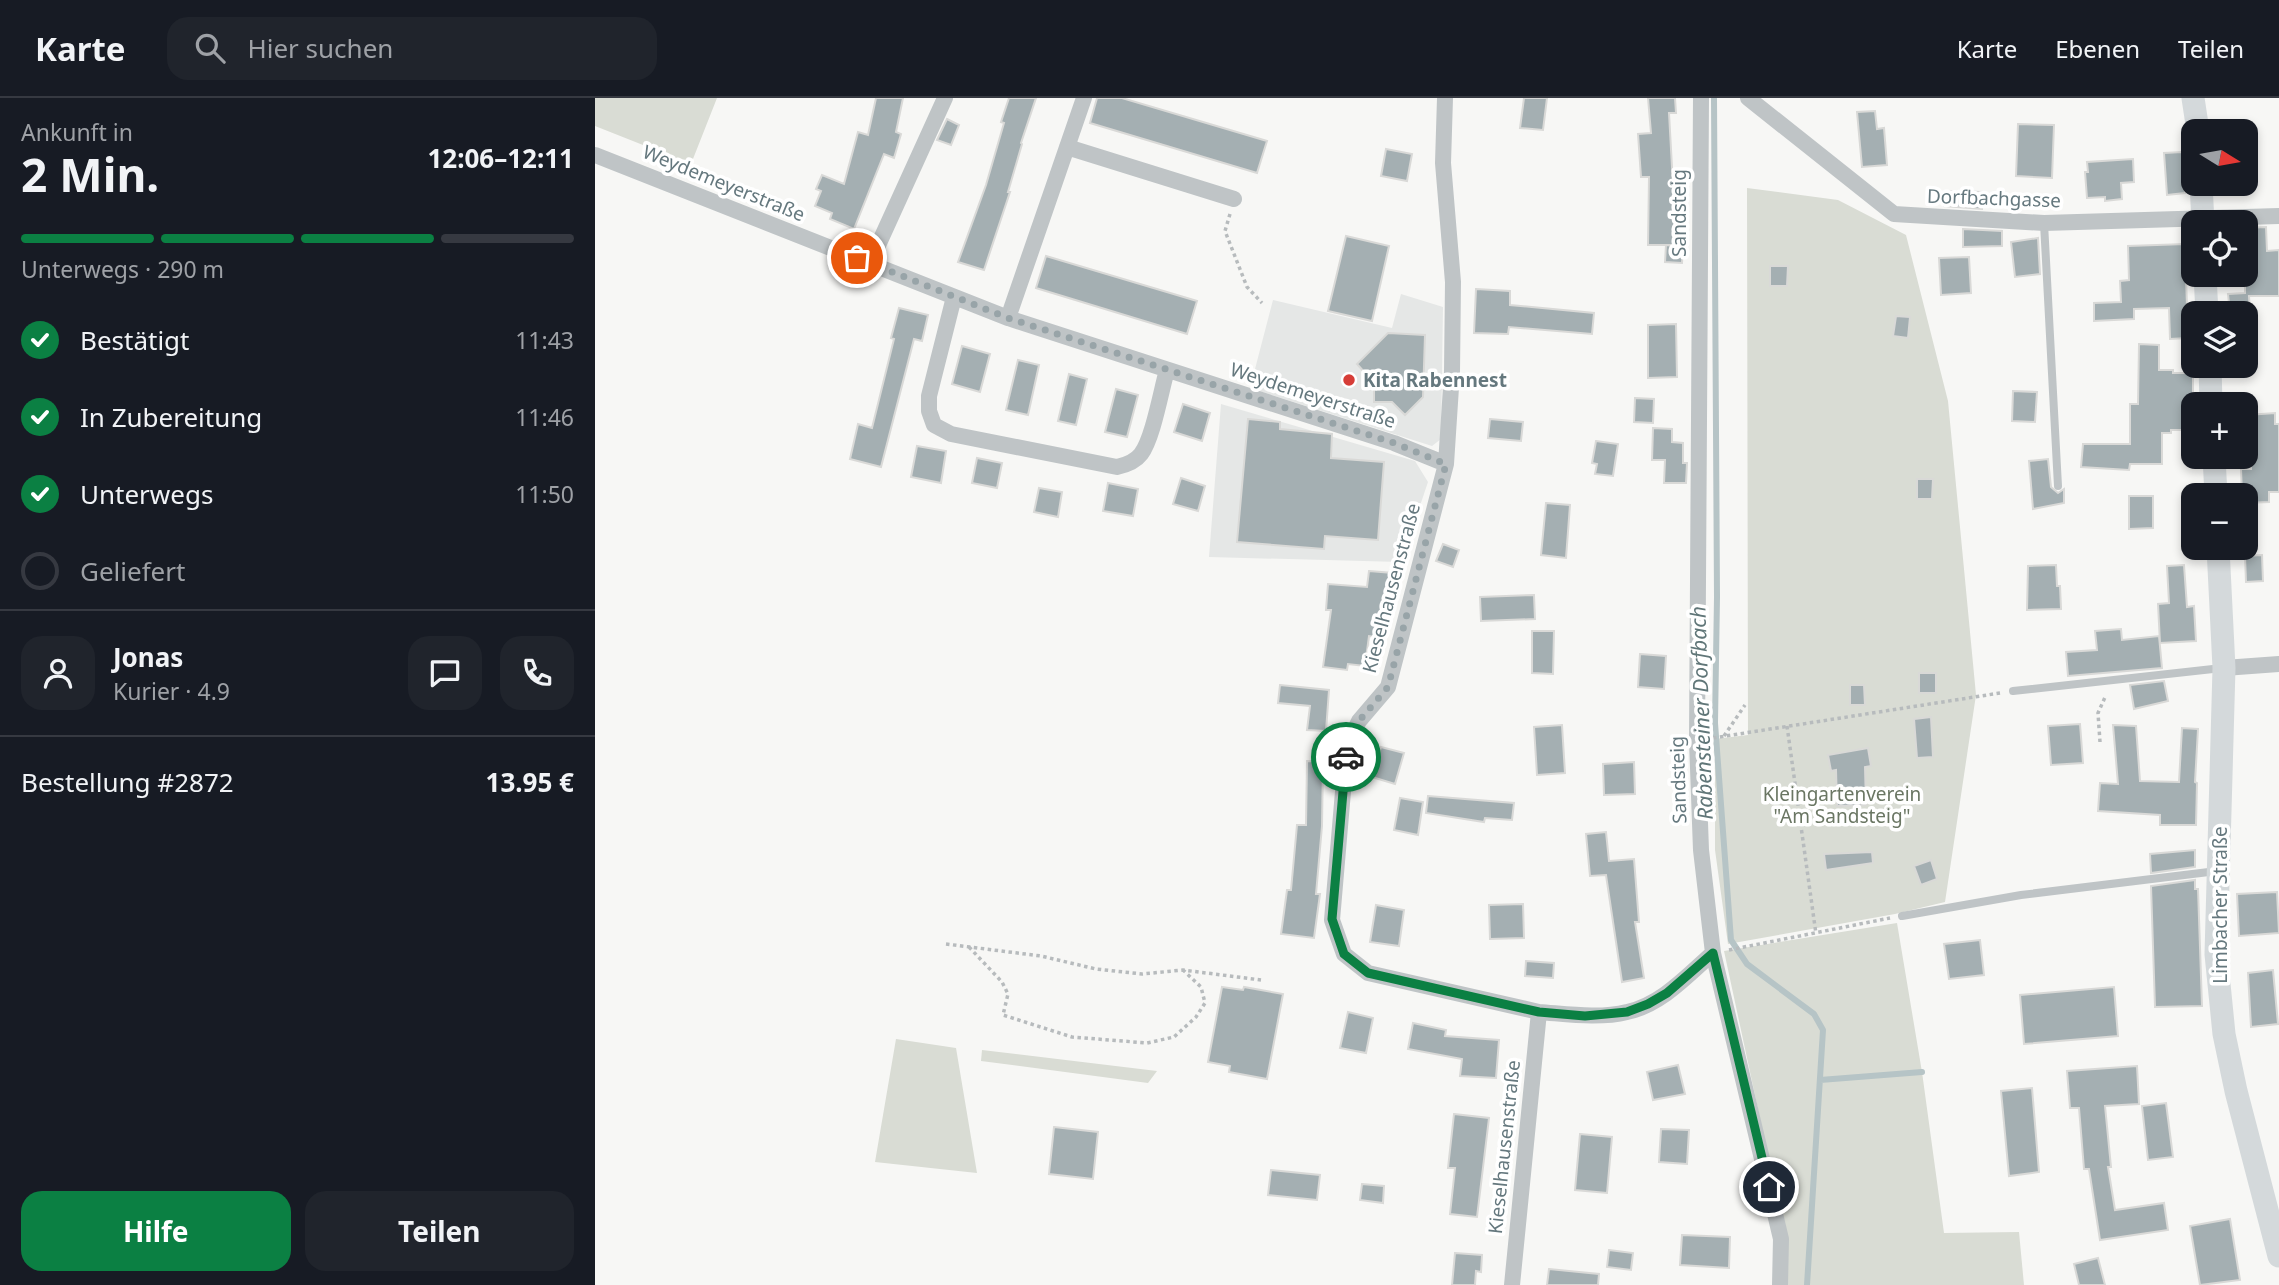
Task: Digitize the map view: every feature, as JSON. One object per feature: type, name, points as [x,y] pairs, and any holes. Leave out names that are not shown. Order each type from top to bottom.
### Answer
[{"type":"street","points":[[870,263],[945,98]]},
{"type":"street","points":[[1008,318],[1084,98]]},
{"type":"street","name":"Kieselhausenstraße","points":[[1445,98],[1443,163],[1453,282],[1452,372],[1446,464],[1388,687],[1359,721],[1347,745],[1332,919],[1344,954],[1368,973],[1539,1012],[1585,1016],[1627,1012],[1648,1004],[1667,993],[1719,952]]},
{"type":"street","name":"Sandsteig","points":[[1701,98],[1697,741],[1701,850],[1719,952],[1781,1239],[1780,1285]]},
{"type":"street","name":"Dorfbachgasse","points":[[1748,98],[1894,214],[2044,223],[2181,220]]},
{"type":"street","points":[[2193,98],[2196,119]]},
{"type":"street","points":[[1067,147],[1234,199]]},
{"type":"street","name":"Weydemeyerstraße","points":[[595,155],[1008,318],[1394,443],[1446,464]]},
{"type":"street","name":"Dorfbachgasse","points":[[2258,217],[2279,216]]},
{"type":"street","points":[[954,297],[929,396],[929,411],[934,425],[951,434],[1117,467],[1129,464],[1141,454],[1148,439],[1167,370]]},
{"type":"street","name":"Limbacher Straße","points":[[2219,560],[2224,668],[2217,954],[2224,1034],[2236,1091],[2267,1189],[2279,1256]]},
{"type":"street","points":[[2224,668],[2279,664]]},
{"type":"street","name":"Kieselhausenstraße","points":[[1512,1285],[1539,1012]]},
{"type":"lane","points":[[2044,223],[2058,486]]},
{"type":"lane","points":[[2013,691],[2224,668]]},
{"type":"lane","points":[[1902,916],[2021,895],[2218,871]]},
{"type":"path","points":[[1234,199],[1225,231],[1247,287],[1262,303]]},
{"type":"path","points":[[2100,742],[2098,713],[2113,680]]},
{"type":"path","points":[[1712,738],[2013,691]]},
{"type":"path","points":[[1724,736],[1745,705]]},
{"type":"path","points":[[1787,726],[1817,934]]},
{"type":"path","points":[[1719,952],[1902,916]]},
{"type":"path","points":[[946,944],[1041,956],[1096,969],[1142,974],[1183,970],[1261,980]]},
{"type":"path","points":[[969,947],[1002,982],[1008,994],[1003,1015],[1072,1037],[1147,1043],[1174,1037],[1196,1017],[1205,1003],[1201,987],[1183,970]]},
{"type":"shaded area","name":"Kita Rabennest","points":[[1401,294],[1443,307],[1441,439],[1432,446],[1256,390],[1255,369],[1273,300],[1392,328]]},
{"type":"shaded area","points":[[1221,404],[1415,461],[1428,482],[1401,562],[1209,557]]},
{"type":"green space","points":[[595,98],[717,98],[691,164],[595,126]]},
{"type":"green space","name":"Kleingartenverein \"Am Sandsteig\"","points":[[1747,188],[1838,200],[1906,235],[1948,401],[1976,695],[1945,902],[1895,914],[1728,944],[1715,850],[1715,739],[1748,735]]},
{"type":"green space","points":[[1897,923],[1922,1072],[1944,1233],[2019,1232],[2024,1285],[1783,1285],[1784,1230],[1724,951]]},
{"type":"green space","points":[[896,1039],[956,1048],[977,1173],[875,1162]]},
{"type":"green space","points":[[982,1050],[1157,1071],[1148,1083],[981,1061]]},
{"type":"building","points":[[876,98],[903,98],[896,132],[901,134],[894,158],[884,154],[854,229],[830,219],[832,213],[815,206],[821,191],[816,189],[822,175],[844,184],[858,132],[868,135]]},
{"type":"building","points":[[1009,98],[1036,98],[1021,143],[1010,192],[984,270],[958,262],[986,185]]},
{"type":"building","points":[[1097,98],[1122,98],[1267,141],[1257,173],[1090,123]]},
{"type":"building","points":[[1524,98],[1547,98],[1543,130],[1520,128]]},
{"type":"building","points":[[1648,98],[1675,98],[1676,113],[1669,113],[1673,185],[1679,185],[1677,245],[1648,245],[1649,177],[1641,177],[1638,134],[1651,133]]},
{"type":"building","points":[[1875,111],[1877,129],[1884,128],[1887,165],[1862,167],[1857,112]]},
{"type":"building","points":[[947,119],[959,125],[951,145],[937,140]]},
{"type":"building","points":[[2018,124],[2054,125],[2052,178],[2016,176]]},
{"type":"building","points":[[1386,149],[1412,154],[1407,181],[1381,176]]},
{"type":"building","points":[[2181,152],[2181,193],[2167,195],[2164,153]]},
{"type":"building","points":[[2133,159],[2134,182],[2121,183],[2122,199],[2105,201],[2105,197],[2087,198],[2087,162]]},
{"type":"building","points":[[1944,191],[1983,192],[1982,209],[1944,206]]},
{"type":"building","points":[[2258,227],[2266,227],[2267,251],[2279,250],[2279,296],[2249,296],[2249,301],[2229,301],[2228,294],[2245,293],[2245,287],[2258,287]]},
{"type":"building","points":[[1963,229],[2002,231],[2002,246],[1963,247]]},
{"type":"building","points":[[1346,236],[1389,246],[1372,321],[1328,311]]},
{"type":"building","points":[[2038,238],[2040,274],[2015,277],[2011,242]]},
{"type":"building","points":[[2181,244],[2181,287],[2186,287],[2187,301],[2181,301],[2181,338],[2170,339],[2169,308],[2134,309],[2134,319],[2094,321],[2094,303],[2121,302],[2120,281],[2129,280],[2128,246]]},
{"type":"building","points":[[1666,245],[1683,246],[1682,263],[1665,262]]},
{"type":"building","points":[[1046,256],[1197,301],[1187,334],[1036,288]]},
{"type":"building","points":[[1969,257],[1971,293],[1941,295],[1939,258]]},
{"type":"building","points":[[1770,266],[1788,266],[1787,286],[1770,286]]},
{"type":"building","points":[[1476,289],[1510,291],[1510,305],[1594,313],[1592,334],[1509,327],[1508,334],[1474,333]]},
{"type":"building","points":[[899,308],[928,315],[922,341],[914,339],[881,467],[850,459],[858,424],[872,428]]},
{"type":"building","points":[[1896,316],[1910,317],[1908,338],[1893,336]]},
{"type":"building","points":[[1676,324],[1677,377],[1648,378],[1648,325]]},
{"type":"building","points":[[1388,333],[1425,335],[1423,397],[1405,415],[1392,402],[1374,402],[1374,383],[1357,364]]},
{"type":"building","points":[[2139,344],[2159,345],[2159,370],[2173,370],[2173,373],[2181,373],[2181,378],[2193,378],[2193,392],[2181,392],[2181,430],[2162,433],[2162,464],[2130,464],[2129,470],[2081,467],[2083,444],[2130,444],[2130,404],[2138,404]]},
{"type":"building","points":[[962,346],[990,354],[980,392],[952,384]]},
{"type":"building","points":[[1018,360],[1039,365],[1028,415],[1006,410]]},
{"type":"building","points":[[1069,374],[1087,379],[1076,425],[1058,421]]},
{"type":"building","points":[[1116,389],[1138,395],[1127,437],[1105,432]]},
{"type":"building","points":[[2013,391],[2037,392],[2035,422],[2012,421]]},
{"type":"building","points":[[1635,398],[1654,399],[1653,423],[1634,422]]},
{"type":"building","points":[[1183,404],[1210,413],[1202,441],[1174,432]]},
{"type":"building","points":[[2275,413],[2275,424],[2279,424],[2279,492],[2269,492],[2269,502],[2258,502],[2258,483],[2242,483],[2241,469],[2258,469],[2258,414]]},
{"type":"building","points":[[1248,419],[1280,422],[1280,429],[1332,434],[1331,458],[1384,462],[1378,540],[1325,536],[1324,549],[1237,542]]},
{"type":"building","points":[[1490,419],[1523,422],[1521,441],[1488,438]]},
{"type":"building","points":[[1653,428],[1672,429],[1672,442],[1683,443],[1683,463],[1687,463],[1686,483],[1664,483],[1665,460],[1652,460]]},
{"type":"building","points":[[1596,441],[1618,444],[1613,476],[1595,474],[1597,464],[1592,463]]},
{"type":"building","points":[[917,446],[946,451],[941,483],[911,477]]},
{"type":"building","points":[[977,458],[1002,463],[997,488],[972,483]]},
{"type":"building","points":[[2048,459],[2051,487],[2058,493],[2064,489],[2064,503],[2033,509],[2029,461]]},
{"type":"building","points":[[1181,478],[1205,486],[1198,511],[1173,504]]},
{"type":"building","points":[[1917,479],[1933,479],[1932,499],[1917,499]]},
{"type":"building","points":[[1108,483],[1138,489],[1133,516],[1103,511]]},
{"type":"building","points":[[1039,488],[1062,492],[1058,517],[1034,512]]},
{"type":"building","points":[[2129,496],[2153,496],[2153,528],[2129,529]]},
{"type":"building","points":[[1546,503],[1570,505],[1566,558],[1541,555]]},
{"type":"building","points":[[1443,544],[1459,550],[1453,567],[1436,561]]},
{"type":"building","points":[[2258,555],[2262,555],[2263,581],[2246,582],[2245,560],[2258,560]]},
{"type":"building","points":[[2056,565],[2061,609],[2027,610],[2028,566]]},
{"type":"building","points":[[2184,565],[2187,607],[2194,606],[2196,641],[2160,643],[2158,604],[2169,603],[2167,566]]},
{"type":"building","points":[[1369,571],[1393,573],[1384,638],[1369,636],[1365,666],[1348,664],[1347,670],[1323,667],[1331,610],[1326,610],[1328,584],[1367,587]]},
{"type":"building","points":[[1534,595],[1535,619],[1481,621],[1480,597]]},
{"type":"building","points":[[2121,629],[2122,640],[2159,636],[2162,668],[2068,676],[2066,652],[2097,650],[2095,631]]},
{"type":"building","points":[[1532,631],[1554,631],[1553,674],[1532,673]]},
{"type":"building","points":[[1640,654],[1666,656],[1664,689],[1638,687]]},
{"type":"building","points":[[1919,673],[1936,673],[1936,693],[1919,693]]},
{"type":"building","points":[[2164,681],[2168,701],[2134,709],[2130,685]]},
{"type":"building","points":[[1280,685],[1329,690],[1326,731],[1307,730],[1310,706],[1278,703]]},
{"type":"building","points":[[1850,685],[1864,685],[1865,705],[1850,705]]},
{"type":"building","points":[[1931,717],[1933,757],[1917,758],[1914,719]]},
{"type":"building","points":[[2080,724],[2083,763],[2051,765],[2048,726]]},
{"type":"building","points":[[1562,725],[1565,773],[1537,775],[1534,727]]},
{"type":"building","points":[[2113,725],[2136,726],[2140,781],[2179,782],[2182,728],[2198,729],[2196,825],[2160,825],[2160,815],[2098,811],[2100,783],[2118,784]]},
{"type":"building","points":[[1381,747],[1404,753],[1395,784],[1372,777]]},
{"type":"building","points":[[1868,748],[1871,766],[1865,767],[1866,805],[1837,806],[1836,770],[1831,771],[1828,755]]},
{"type":"building","points":[[1307,761],[1323,762],[1322,826],[1316,894],[1320,894],[1314,938],[1281,934],[1287,890],[1291,890],[1297,825],[1306,825]]},
{"type":"building","points":[[1634,762],[1635,794],[1604,795],[1603,764]]},
{"type":"building","points":[[1428,796],[1514,803],[1512,820],[1485,818],[1484,822],[1426,813]]},
{"type":"building","points":[[1400,798],[1423,802],[1418,835],[1394,830]]},
{"type":"building","points":[[1606,832],[1609,861],[1634,859],[1639,922],[1635,922],[1644,978],[1622,982],[1606,875],[1590,876],[1586,834]]},
{"type":"building","points":[[2195,850],[2195,867],[2151,873],[2150,854]]},
{"type":"building","points":[[1872,852],[1873,863],[1826,870],[1824,854]]},
{"type":"building","points":[[1931,860],[1937,879],[1921,885],[1914,866]]},
{"type":"building","points":[[2195,880],[2195,889],[2198,889],[2202,1006],[2155,1007],[2151,886]]},
{"type":"building","points":[[2277,892],[2279,933],[2239,936],[2237,894]]},
{"type":"building","points":[[1523,904],[1524,938],[1490,939],[1489,905]]},
{"type":"building","points":[[1376,905],[1404,910],[1399,946],[1370,942]]},
{"type":"building","points":[[1980,940],[1984,975],[1949,979],[1944,944]]},
{"type":"building","points":[[1526,961],[1554,963],[1553,978],[1525,976]]},
{"type":"building","points":[[2273,970],[2278,1024],[2251,1027],[2248,973]]},
{"type":"building","points":[[1222,987],[1243,990],[1244,987],[1283,994],[1267,1079],[1229,1072],[1230,1066],[1208,1062]]},
{"type":"building","points":[[2114,987],[2118,1036],[2024,1044],[2020,995]]},
{"type":"building","points":[[1348,1012],[1373,1018],[1366,1053],[1340,1048]]},
{"type":"building","points":[[1413,1023],[1446,1030],[1445,1036],[1499,1040],[1496,1078],[1460,1076],[1462,1059],[1408,1049]]},
{"type":"building","points":[[1678,1065],[1685,1094],[1653,1100],[1647,1072]]},
{"type":"building","points":[[2137,1066],[2139,1104],[2105,1106],[2111,1167],[2108,1167],[2115,1210],[2164,1203],[2168,1230],[2100,1240],[2089,1169],[2084,1169],[2079,1108],[2070,1108],[2067,1071]]},
{"type":"building","points":[[2032,1088],[2039,1172],[2009,1176],[2001,1091]]},
{"type":"building","points":[[2166,1103],[2173,1157],[2148,1160],[2142,1106]]},
{"type":"building","points":[[1454,1114],[1489,1118],[1477,1217],[1450,1214],[1455,1168],[1448,1168]]},
{"type":"building","points":[[1054,1127],[1098,1132],[1093,1179],[1049,1174]]},
{"type":"building","points":[[1661,1129],[1689,1130],[1687,1164],[1659,1162]]},
{"type":"building","points":[[1580,1134],[1612,1137],[1607,1193],[1575,1190]]},
{"type":"building","points":[[1271,1170],[1320,1175],[1317,1200],[1268,1195]]},
{"type":"building","points":[[1362,1184],[1384,1186],[1383,1203],[1360,1200]]},
{"type":"building","points":[[2230,1219],[2240,1280],[2200,1285],[2190,1226]]},
{"type":"building","points":[[1682,1235],[1730,1237],[1729,1268],[1680,1265]]},
{"type":"building","points":[[1609,1250],[1633,1253],[1631,1270],[1607,1267]]},
{"type":"building","points":[[1455,1253],[1482,1255],[1481,1272],[1476,1271],[1475,1285],[1452,1285]]},
{"type":"building","points":[[2098,1258],[2105,1285],[2079,1285],[2074,1264]]},
{"type":"building","points":[[1549,1269],[1599,1274],[1598,1285],[1547,1285]]},
{"type":"waterway","name":"Rabensteiner Dorfbach","points":[[1714,98],[1717,597],[1715,723],[1731,940],[1747,964],[1814,1014],[1823,1030],[1807,1285]]},
{"type":"waterway","points":[[1820,1080],[1922,1072]]},
{"type":"way so far","points":[[857,258],[1008,318],[1394,443],[1446,464],[1388,687],[1359,721],[1347,745],[1346,757]]},
{"type":"place","name":"Kita Rabennest","points":[[1349,380]]},
{"type":"route","points":[[1346,757],[1332,919],[1344,954],[1368,973],[1539,1012],[1585,1016],[1627,1012],[1648,1004],[1667,993],[1713,953],[1769,1187]]}]
